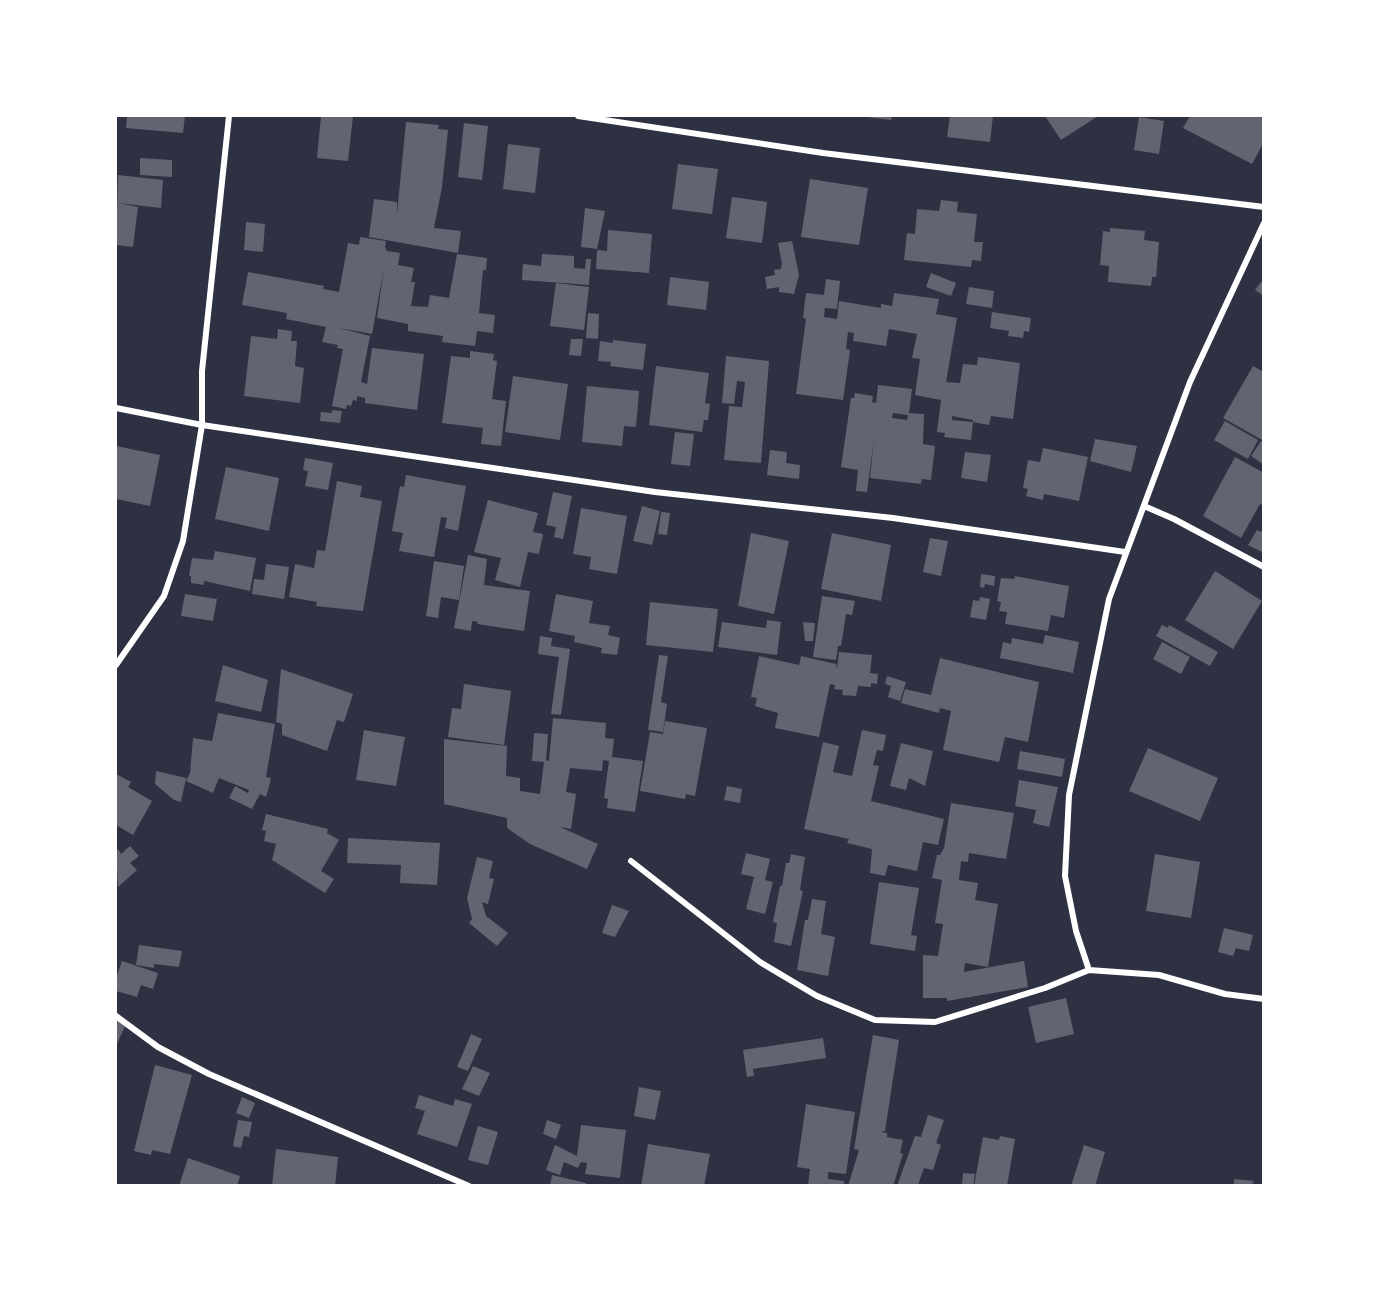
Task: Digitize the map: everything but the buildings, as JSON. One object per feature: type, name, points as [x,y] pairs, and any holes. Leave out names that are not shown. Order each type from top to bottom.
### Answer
[{"type":"street","points":[[116,665],[164,596],[176,568],[183,541],[202,425],[202,371],[229,116]]},
{"type":"street","points":[[578,116],[823,153],[1263,207]]},
{"type":"street","points":[[1089,970],[1076,931],[1065,876],[1069,795],[1109,599],[1190,382],[1263,223]]},
{"type":"street","points":[[116,408],[202,425],[655,492],[893,518],[1125,552]]},
{"type":"street","points":[[1144,506],[1174,519],[1263,567]]},
{"type":"street","points":[[631,861],[760,962],[817,996],[875,1020],[935,1022],[1045,988],[1089,970],[1159,975],[1225,994],[1263,999]]},
{"type":"street","points":[[116,1016],[158,1047],[209,1074],[469,1185]]}]
